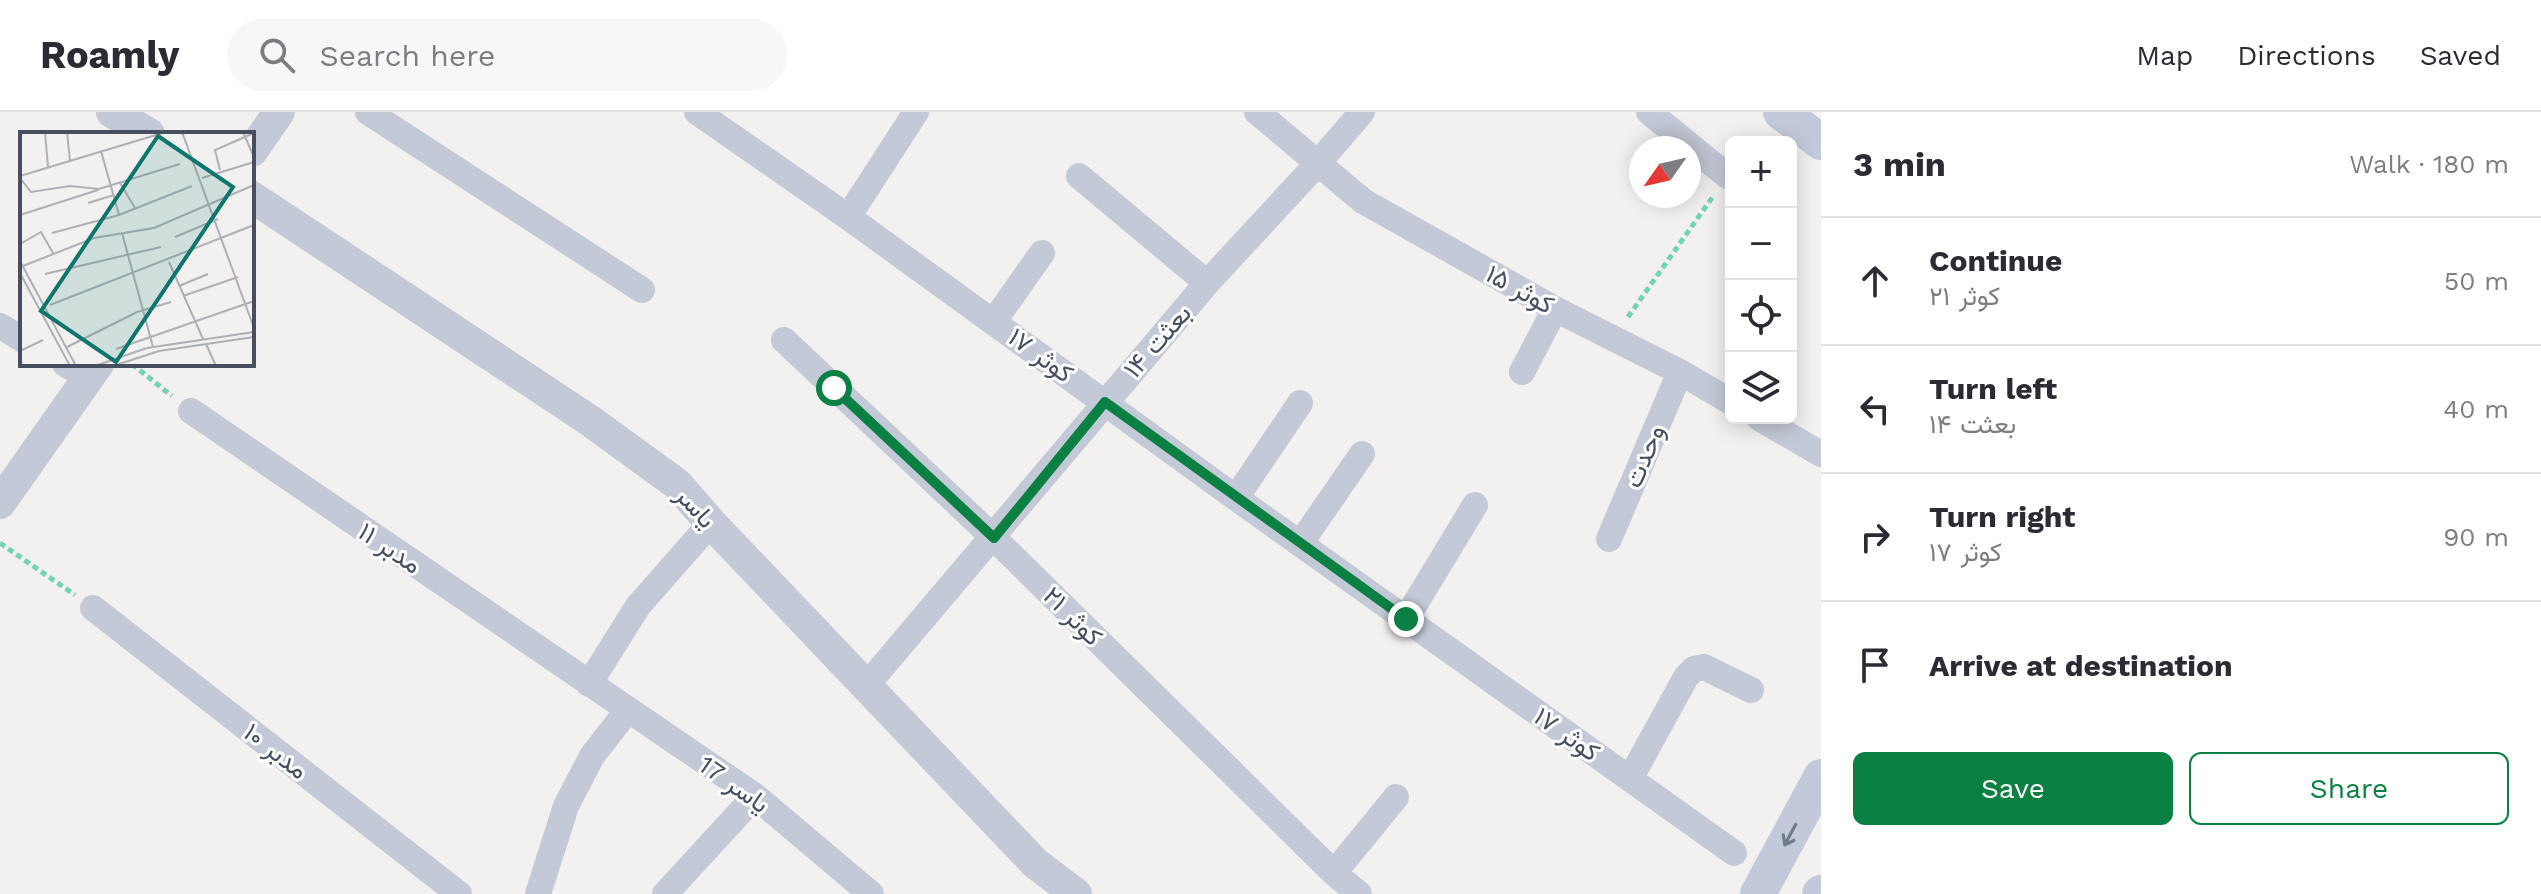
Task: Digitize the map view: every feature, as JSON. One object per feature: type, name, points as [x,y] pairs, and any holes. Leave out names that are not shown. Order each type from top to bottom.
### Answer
[{"type":"main road","points":[[1781,112],[1821,142]]},
{"type":"main road","points":[[1758,894],[1821,777]]},
{"type":"street","points":[[112,112],[146,132]]},
{"type":"street","points":[[254,148],[279,112]]},
{"type":"street","points":[[368,112],[642,290]]},
{"type":"street","name":"کوثر ۱۷","points":[[697,112],[994,321],[1236,498],[1734,853]]},
{"type":"street","points":[[848,217],[916,112]]},
{"type":"street","name":"کوثر ۱۵","points":[[1257,112],[1363,201],[1555,309],[1680,372],[1725,398]]},
{"type":"street","name":"بعثت ۱۴","points":[[866,686],[1207,283],[1362,112]]},
{"type":"street","points":[[1649,112],[1725,174]]},
{"type":"street","points":[[1079,176],[1207,283]]},
{"type":"street","name":"یاسر","points":[[254,198],[589,420],[677,484],[1035,863],[1076,894]]},
{"type":"street","points":[[994,321],[1042,253]]},
{"type":"street","points":[[1522,372],[1555,309]]},
{"type":"street","points":[[0,326],[20,338]]},
{"type":"street","name":"کوثر ۲۱","points":[[784,340],[994,538],[1334,873],[1359,894]]},
{"type":"street","points":[[0,503],[84,369]]},
{"type":"street","name":"وحدت","points":[[1609,539],[1680,372]]},
{"type":"street","points":[[1236,498],[1300,403]]},
{"type":"street","name":"مدبر ۱۱","points":[[191,411],[589,684]]},
{"type":"street","points":[[1769,424],[1821,454]]},
{"type":"street","points":[[1300,544],[1362,454]]},
{"type":"street","points":[[1406,619],[1475,505]]},
{"type":"street","points":[[589,684],[638,606],[711,523]]},
{"type":"street","name":"مدبر ۱۰","points":[[93,608],[459,894]]},
{"type":"street","points":[[1630,779],[1686,677],[1694,669],[1704,667],[1751,690]]},
{"type":"street","name":"یاسر 17","points":[[589,684],[755,796],[871,894]]},
{"type":"street","points":[[538,894],[566,806],[592,756],[627,711]]},
{"type":"street","points":[[665,894],[755,796]]},
{"type":"street","points":[[1334,873],[1396,797]]},
{"type":"path","points":[[1613,338],[1725,179]]},
{"type":"path","points":[[135,366],[191,411]]},
{"type":"path","points":[[0,543],[93,608]]},
{"type":"route","points":[[834,388],[994,538],[1105,402],[1406,619]]}]
